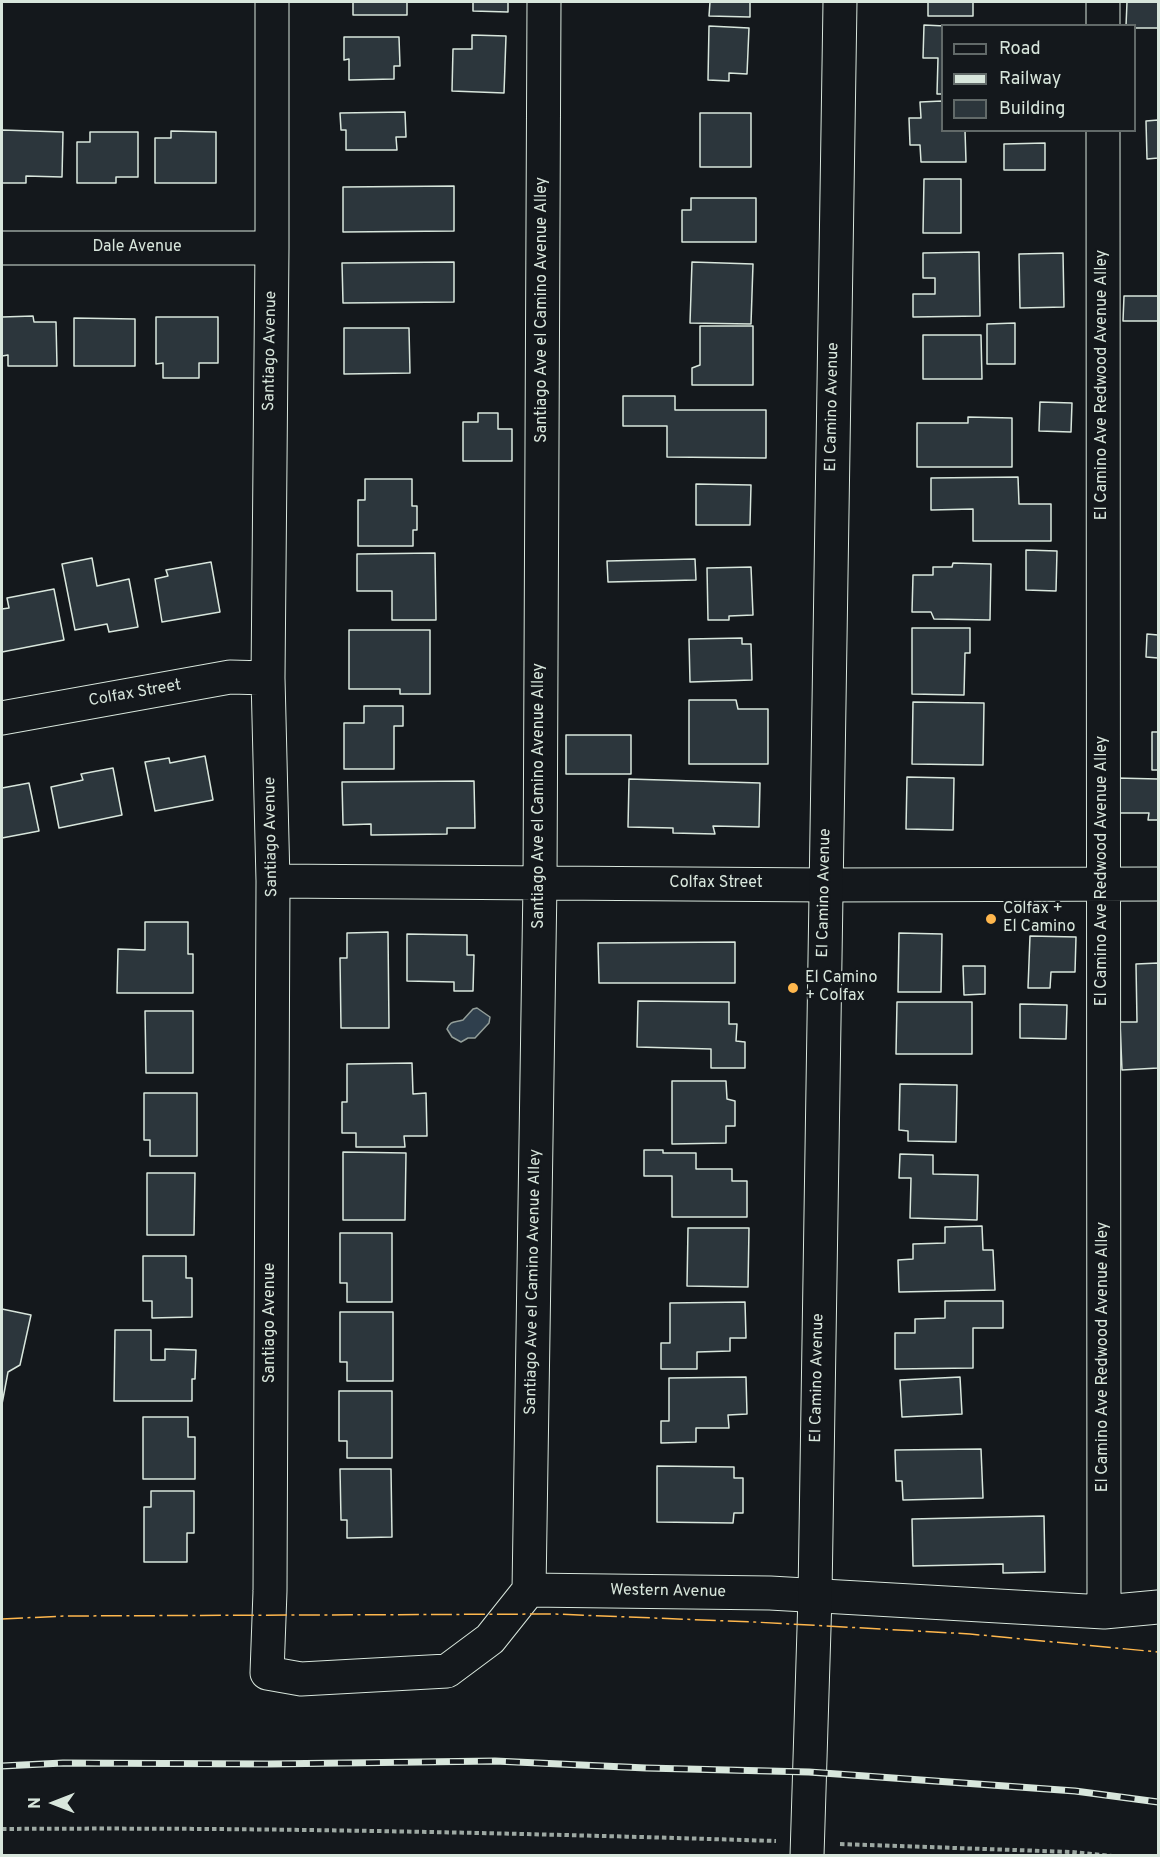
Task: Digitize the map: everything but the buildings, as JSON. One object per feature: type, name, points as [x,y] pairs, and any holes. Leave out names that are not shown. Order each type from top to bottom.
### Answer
[{"type":"street","name":"Santiago Avenue","points":[[272,2],[268,678],[273,881],[270,1591],[267,1673],[301,1679],[447,1671],[490,1639],[529,1590]]},
{"type":"street","name":"Santiago Ave el Camino Avenue Alley","points":[[529,1590],[540,883],[544,2]]},
{"type":"street","name":"El Camino Avenue","points":[[807,1849],[815,1596],[840,2]]},
{"type":"street","points":[[1103,2],[1103,24]]},
{"type":"street","name":"El Camino Ave Redwood Avenue Alley","points":[[1103,132],[1104,1612]]},
{"type":"street","name":"Dale Avenue","points":[[2,248],[272,248]]},
{"type":"street","name":"Colfax Street","points":[[2,718],[230,677],[268,678]]},
{"type":"street","name":"Colfax Street","points":[[273,881],[826,885],[1158,884]]},
{"type":"street","name":"Western Avenue","points":[[529,1590],[771,1593],[1104,1612],[1158,1607]]},
{"type":"path","points":[[2,1829],[162,1827],[447,1832],[807,1849],[1072,1852],[1112,1856]]},
{"type":"water","points":[[477,1008],[490,1017],[489,1023],[475,1038],[468,1038],[461,1042],[452,1037],[447,1029],[450,1024],[463,1020],[473,1009]]},
{"type":"railway","points":[[2,1766],[63,1763],[268,1764],[495,1761],[809,1772],[1075,1791],[1158,1802]]},
{"type":"power","points":[[2,1619],[64,1616],[554,1614],[970,1634],[1158,1652]]},
{"type":"place","name":"Colfax + El Camino","points":[[991,919]]},
{"type":"place","name":"El Camino + Colfax","points":[[793,988]]}]
